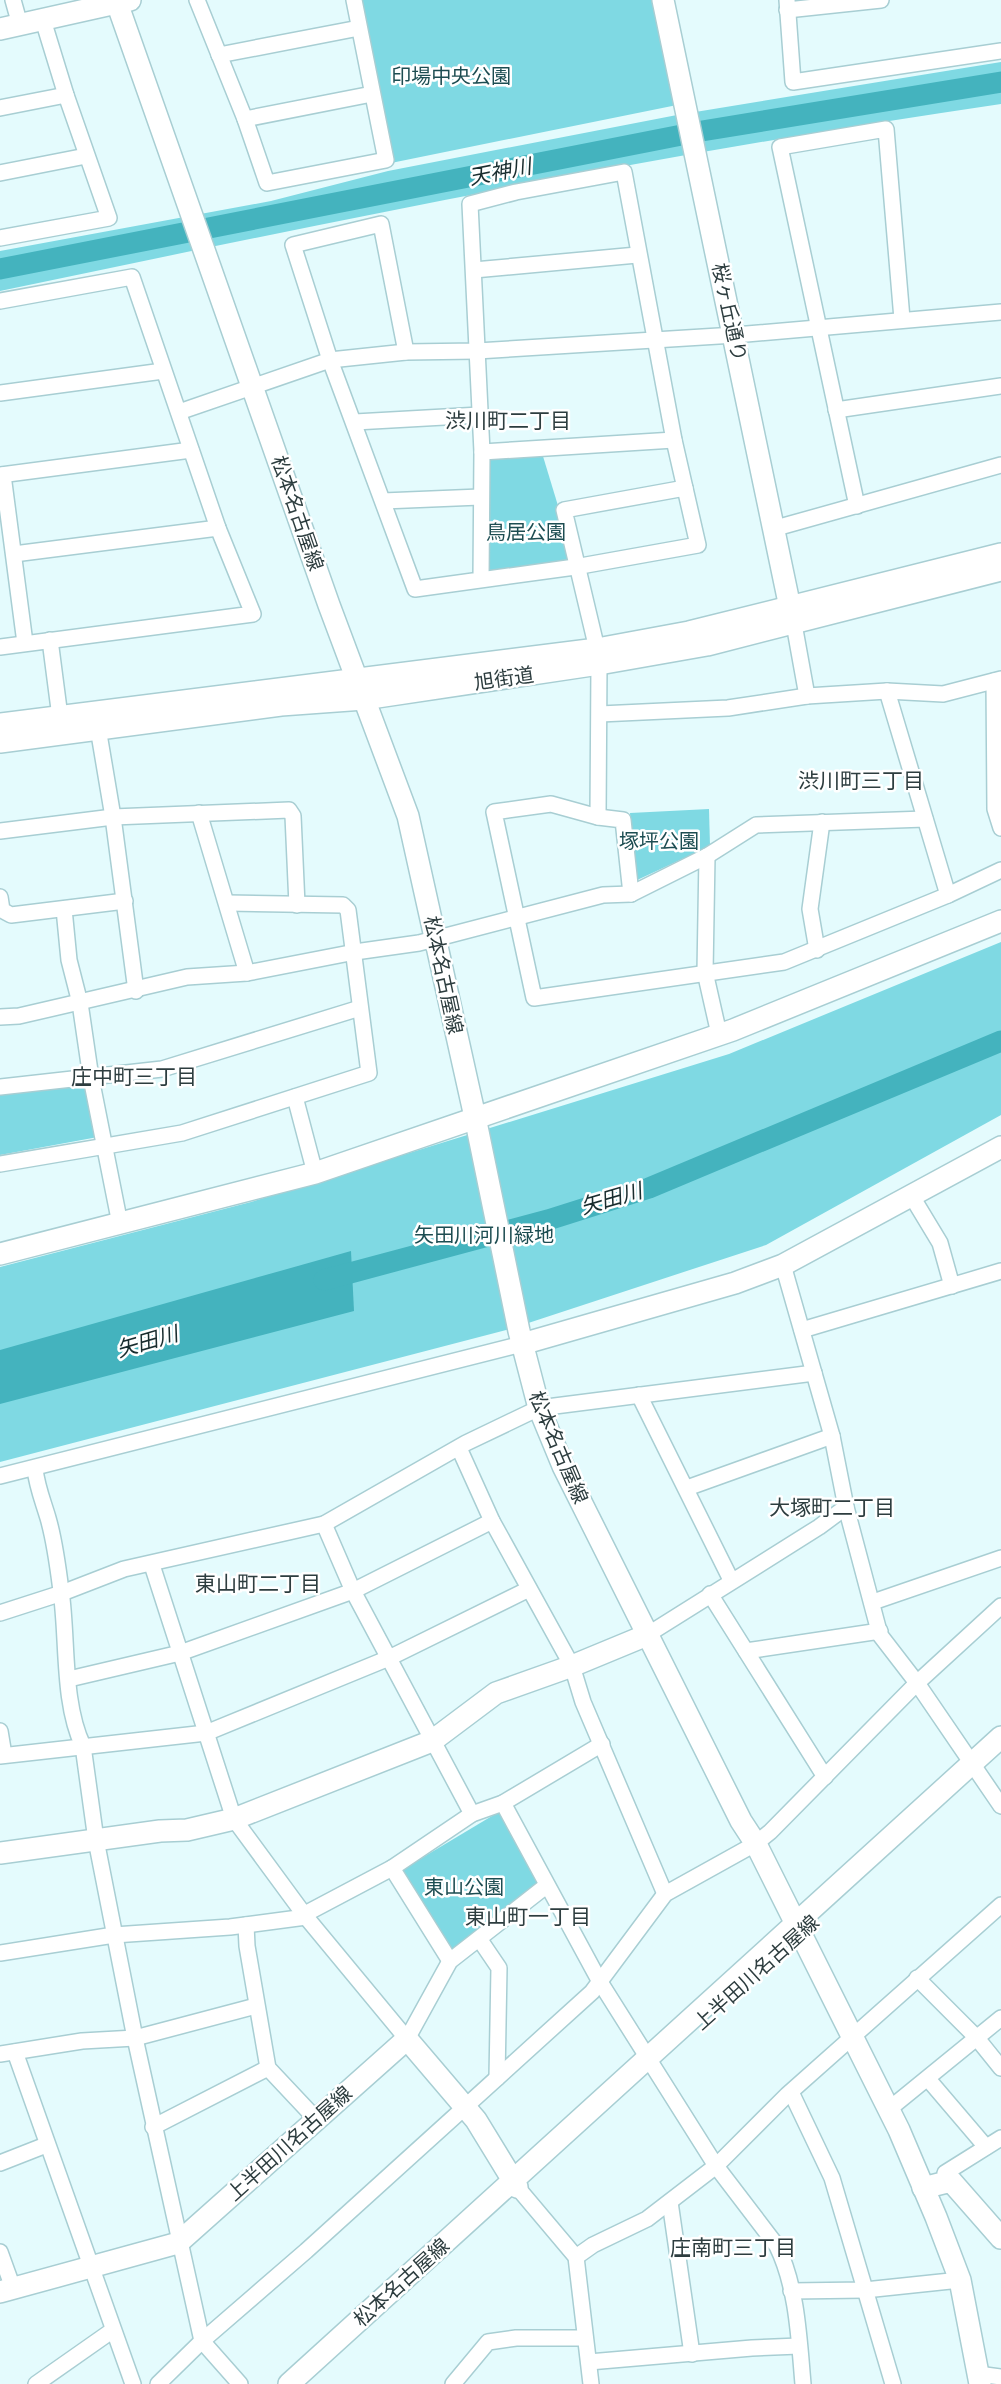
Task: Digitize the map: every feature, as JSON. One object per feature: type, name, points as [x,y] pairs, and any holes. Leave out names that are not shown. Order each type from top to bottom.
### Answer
[{"type":"street","points":[[13,0],[10,27],[121,1]]},
{"type":"street","points":[[197,0],[245,119],[267,183],[386,160],[354,0]]},
{"type":"street","name":"桜ヶ丘通り","points":[[663,0],[776,528],[792,615]]},
{"type":"street","points":[[881,0],[787,5],[793,82],[1001,51]]},
{"type":"street","name":"松本名古屋線","points":[[121,1],[203,245],[356,679],[408,816],[475,1117],[520,1338],[539,1408],[563,1466],[647,1635],[888,2110],[923,2188],[960,2280],[979,2379]]},
{"type":"street","points":[[0,238],[109,218],[66,95],[44,20]]},
{"type":"street","points":[[219,55],[359,28]]},
{"type":"street","points":[[245,119],[372,94]]},
{"type":"street","points":[[0,108],[66,95]]},
{"type":"street","points":[[857,506],[780,147],[886,129],[902,319]]},
{"type":"street","points":[[0,173],[87,156]]},
{"type":"street","points":[[406,352],[381,224],[293,245],[330,360],[355,422],[415,590],[575,567],[698,545],[674,440],[624,172],[516,192],[470,204],[482,452],[481,579]]},
{"type":"street","points":[[474,270],[638,255]]},
{"type":"street","points":[[0,301],[132,278],[218,528],[253,614],[0,647]]},
{"type":"street","points":[[179,412],[253,384],[330,360],[406,352],[477,351],[735,335],[1001,312]]},
{"type":"street","points":[[0,393],[163,371]]},
{"type":"street","points":[[836,410],[1001,386]]},
{"type":"street","points":[[355,422],[480,415]]},
{"type":"street","points":[[482,452],[674,440]]},
{"type":"street","points":[[25,643],[1,475],[191,450]]},
{"type":"street","points":[[776,528],[1001,465]]},
{"type":"street","points":[[598,817],[600,714],[598,657],[575,567],[564,510],[685,488]]},
{"type":"street","points":[[384,501],[480,497]]},
{"type":"street","points":[[14,554],[218,528]]},
{"type":"street","name":"旭街道","points":[[0,724],[356,679],[707,645],[792,615],[1001,554]]},
{"type":"street","name":"旭街道","points":[[792,615],[1001,570]]},
{"type":"street","points":[[792,615],[807,696]]},
{"type":"street","points":[[50,640],[60,717]]},
{"type":"street","name":"旭街道","points":[[0,742],[281,705],[364,699],[598,657]]},
{"type":"street","points":[[600,714],[728,708],[807,696],[887,691],[943,694],[998,680],[995,809],[1001,828]]},
{"type":"street","points":[[887,691],[948,895]]},
{"type":"street","points":[[98,728],[113,817],[136,991]]},
{"type":"street","points":[[631,894],[623,820],[598,817],[551,804],[494,812],[534,998],[784,962],[948,895],[1001,870]]},
{"type":"street","points":[[0,831],[113,817],[289,810],[293,816],[297,905]]},
{"type":"street","points":[[199,813],[247,973]]},
{"type":"street","points":[[0,1017],[19,1016],[136,991],[188,977],[247,973],[355,952],[419,943],[603,895],[631,894],[707,856],[756,825],[925,819]]},
{"type":"street","points":[[817,950],[810,909],[822,822]]},
{"type":"street","points":[[707,856],[705,972],[719,1034]]},
{"type":"street","points":[[0,897],[2,910],[11,915],[124,901]]},
{"type":"street","points":[[0,1164],[182,1133],[369,1073],[348,910],[343,905],[227,903]]},
{"type":"street","points":[[64,909],[69,960],[80,1003],[91,1078],[120,1224]]},
{"type":"street","points":[[0,1254],[315,1173],[719,1034],[1001,921]]},
{"type":"street","points":[[0,1088],[162,1069],[360,1008]]},
{"type":"street","points":[[295,1097],[315,1173]]},
{"type":"street","points":[[0,1476],[34,1469],[520,1338],[735,1283],[783,1265],[1001,1147]]},
{"type":"street","points":[[911,1195],[940,1243],[952,1286]]},
{"type":"street","points":[[783,1265],[832,1436],[846,1507],[880,1631],[1001,1806]]},
{"type":"street","points":[[802,1330],[1001,1271]]},
{"type":"street","points":[[0,1613],[62,1593],[124,1569],[152,1565],[211,1548],[324,1524],[459,1448],[539,1408],[814,1373]]},
{"type":"street","points":[[639,1395],[731,1580]]},
{"type":"street","points":[[687,1488],[832,1436]]},
{"type":"street","points":[[459,1448],[492,1521],[572,1666],[583,1702],[665,1894]]},
{"type":"street","points":[[34,1469],[37,1487],[48,1518],[62,1593],[69,1679],[78,1735],[83,1746],[96,1839],[178,2242],[201,2342],[240,2384]]},
{"type":"street","points":[[0,1853],[96,1839],[187,1830],[234,1819],[432,1741],[496,1693],[572,1666],[647,1635],[731,1580],[819,1527],[846,1507]]},
{"type":"street","points":[[69,1679],[180,1653],[353,1591],[492,1521]]},
{"type":"street","points":[[324,1524],[353,1591],[472,1815]]},
{"type":"street","points":[[873,1602],[1001,1558]]},
{"type":"street","points":[[152,1565],[234,1819],[305,1916],[477,2120],[515,2183],[576,2257],[591,2384]]},
{"type":"street","points":[[0,1731],[2,1756],[206,1733],[389,1658],[529,1589]]},
{"type":"street","points":[[710,1594],[825,1777]]},
{"type":"street","points":[[158,2384],[201,2342],[306,2251],[600,1982],[665,1894],[754,1844],[825,1777],[917,1683],[1001,1606]]},
{"type":"street","points":[[746,1652],[880,1631]]},
{"type":"street","name":"上半田川名古屋線","points":[[515,2183],[976,1767],[1001,1737]]},
{"type":"street","points":[[0,1953],[114,1935],[246,1925],[305,1916],[392,1868],[472,1815],[503,1803],[602,1744]]},
{"type":"street","name":"上半田川名古屋線","points":[[976,1767],[1001,1751]]},
{"type":"street","points":[[503,1803],[600,1982],[716,2166],[777,2246],[784,2261],[791,2291],[803,2384]]},
{"type":"street","points":[[392,1868],[450,1960]]},
{"type":"street","points":[[407,2039],[450,1960],[480,1940],[546,1886]]},
{"type":"street","points":[[576,2257],[593,2245],[647,2219],[716,2166],[791,2092],[838,2052],[851,2037],[1001,1905]]},
{"type":"street","points":[[246,1925],[256,2006],[268,2068],[315,2118]]},
{"type":"street","points":[[480,1940],[500,1968],[497,2078]]},
{"type":"street","points":[[917,1978],[976,2037],[1001,2068]]},
{"type":"street","points":[[133,2384],[46,2145],[7,2053],[82,2041],[135,2038],[256,2006]]},
{"type":"street","points":[[888,2110],[1001,2018]]},
{"type":"street","name":"上半田川名古屋線","points":[[7,2290],[178,2242],[315,2118],[407,2039]]},
{"type":"street","points":[[153,2127],[268,2068]]},
{"type":"street","points":[[928,2079],[986,2147]]},
{"type":"street","points":[[791,2092],[832,2178],[892,2384]]},
{"type":"street","points":[[1001,2138],[945,2173],[1001,2238]]},
{"type":"street","points":[[0,2163],[46,2145]]},
{"type":"street","points":[[923,2188],[951,2181]]},
{"type":"street","name":"松本名古屋線","points":[[289,2384],[515,2183]]},
{"type":"street","name":"松本名古屋線","points":[[301,2384],[515,2183]]},
{"type":"street","points":[[670,2202],[692,2354]]},
{"type":"street","points":[[0,2252],[7,2290]]},
{"type":"street","points":[[791,2291],[865,2290],[960,2280]]},
{"type":"street","points":[[36,2384],[113,2330]]},
{"type":"street","points":[[453,2384],[488,2342],[516,2337],[585,2337]]},
{"type":"street","points":[[589,2362],[799,2346]]},
{"type":"street","points":[[979,2379],[1001,2377]]},
{"type":"green space","name":"印場中央公園","points":[[361,0],[656,0],[677,105],[391,163]]},
{"type":"green space","points":[[1001,62],[1001,104],[624,166],[374,214],[0,291],[0,251],[271,201],[388,171],[677,115]]},
{"type":"green space","name":"鳥居公園","points":[[542,453],[559,509],[570,564],[488,573],[486,455]]},
{"type":"green space","name":"塚坪公園","points":[[709,809],[710,846],[635,881],[630,813]]},
{"type":"green space","name":"矢田川河川緑地","points":[[1001,942],[1001,1115],[766,1245],[510,1329],[0,1462],[0,1267],[251,1202],[729,1054]]},
{"type":"green space","points":[[87,1084],[98,1137],[0,1155],[0,1092]]},
{"type":"green space","name":"東山公園","points":[[502,1810],[541,1885],[452,1954],[400,1871]]},
{"type":"water","points":[[351,1251],[354,1311],[0,1404],[0,1350]]},
{"type":"waterway","name":"天神川","points":[[0,269],[702,131],[1001,82]]},
{"type":"waterway","name":"矢田川","points":[[324,1280],[548,1220],[649,1188],[1001,1041]]},
{"type":"district","name":"渋川町二丁目","points":[[508,420]]},
{"type":"district","name":"渋川町三丁目","points":[[861,780]]},
{"type":"district","name":"庄中町三丁目","points":[[134,1076]]},
{"type":"district","name":"大塚町二丁目","points":[[832,1507]]},
{"type":"district","name":"東山町二丁目","points":[[258,1583]]},
{"type":"district","name":"東山町一丁目","points":[[528,1916]]},
{"type":"district","name":"庄南町三丁目","points":[[733,2247]]}]
